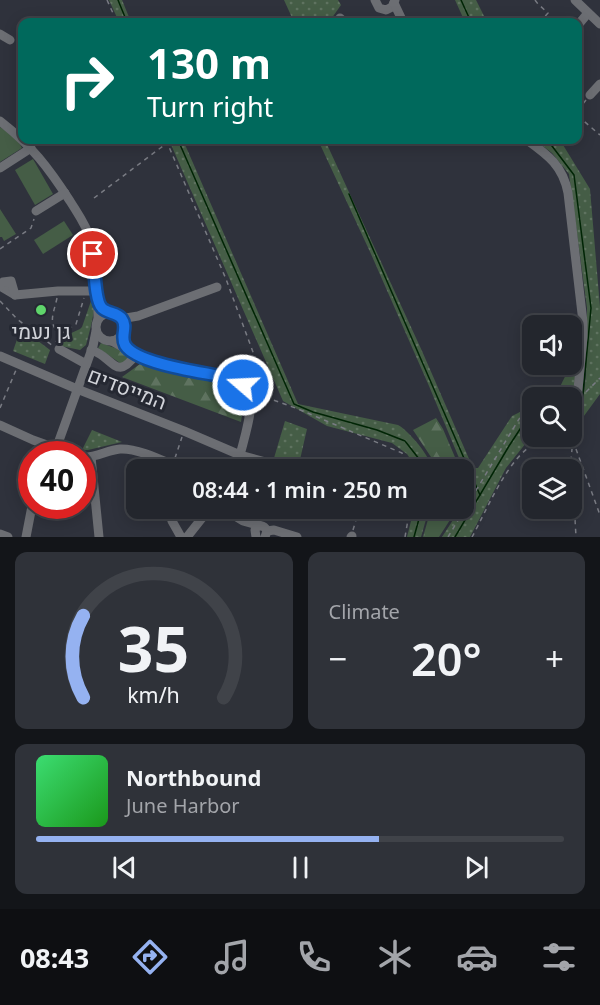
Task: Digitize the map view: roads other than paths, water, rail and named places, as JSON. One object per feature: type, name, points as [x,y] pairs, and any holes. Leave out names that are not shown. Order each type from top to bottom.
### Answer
[{"type":"street","points":[[375,0],[379,8],[386,10],[392,7],[394,2]]},
{"type":"street","points":[[575,0],[600,24]]},
{"type":"street","points":[[394,2],[401,18]]},
{"type":"street","points":[[582,20],[588,13]]},
{"type":"street","points":[[0,34],[10,40]]},
{"type":"street","points":[[590,95],[600,84]]},
{"type":"street","points":[[0,121],[18,137]]},
{"type":"street","points":[[26,144],[48,167],[82,220],[91,242],[98,320]]},
{"type":"street","points":[[532,144],[553,160],[567,184],[583,322],[579,387]]},
{"type":"street","points":[[0,168],[31,148]]},
{"type":"street","points":[[36,211],[65,193]]},
{"type":"street","points":[[0,286],[3,282],[11,281],[15,295],[85,291],[97,296],[103,309],[126,318],[138,316],[217,287]]},
{"type":"street","points":[[54,441],[92,348],[96,324],[101,316],[110,312]]},
{"type":"street","points":[[92,348],[100,340],[118,339],[138,316]]},
{"type":"street","points":[[121,317],[124,323],[126,346],[133,352]]},
{"type":"street","points":[[96,330],[100,338],[156,363],[234,379],[243,385],[249,394],[251,413],[239,459]]},
{"type":"street","points":[[92,348],[119,367],[127,366],[133,352]]},
{"type":"street","points":[[59,349],[86,364]]},
{"type":"street","name":"המייסדים","points":[[0,356],[255,459]]},
{"type":"street","points":[[0,425],[32,441]]},
{"type":"street","points":[[96,455],[113,450],[127,450],[151,459]]},
{"type":"street","points":[[96,517],[99,537]]},
{"type":"street","points":[[26,537],[29,519]]},
{"type":"street","points":[[171,519],[181,537]]},
{"type":"street","points":[[187,537],[201,519]]},
{"type":"street","points":[[240,519],[265,531]]},
{"type":"street","points":[[243,521],[255,536]]},
{"type":"street","points":[[255,536],[255,528],[265,531],[274,530],[297,537]]},
{"type":"street","points":[[0,534],[8,537]]},
{"type":"waterway","points":[[118,0],[125,18]]},
{"type":"waterway","points":[[461,0],[469,18]]},
{"type":"waterway","points":[[180,144],[294,404],[405,441],[419,459]]},
{"type":"waterway","points":[[549,144],[574,175],[591,308],[582,404]]},
{"type":"waterway","points":[[349,194],[480,495]]},
{"type":"waterway","points":[[455,537],[522,426]]},
{"type":"waterway","points":[[414,537],[419,519]]},
{"type":"place","name":"גן נעמי","points":[[41,310]]}]
